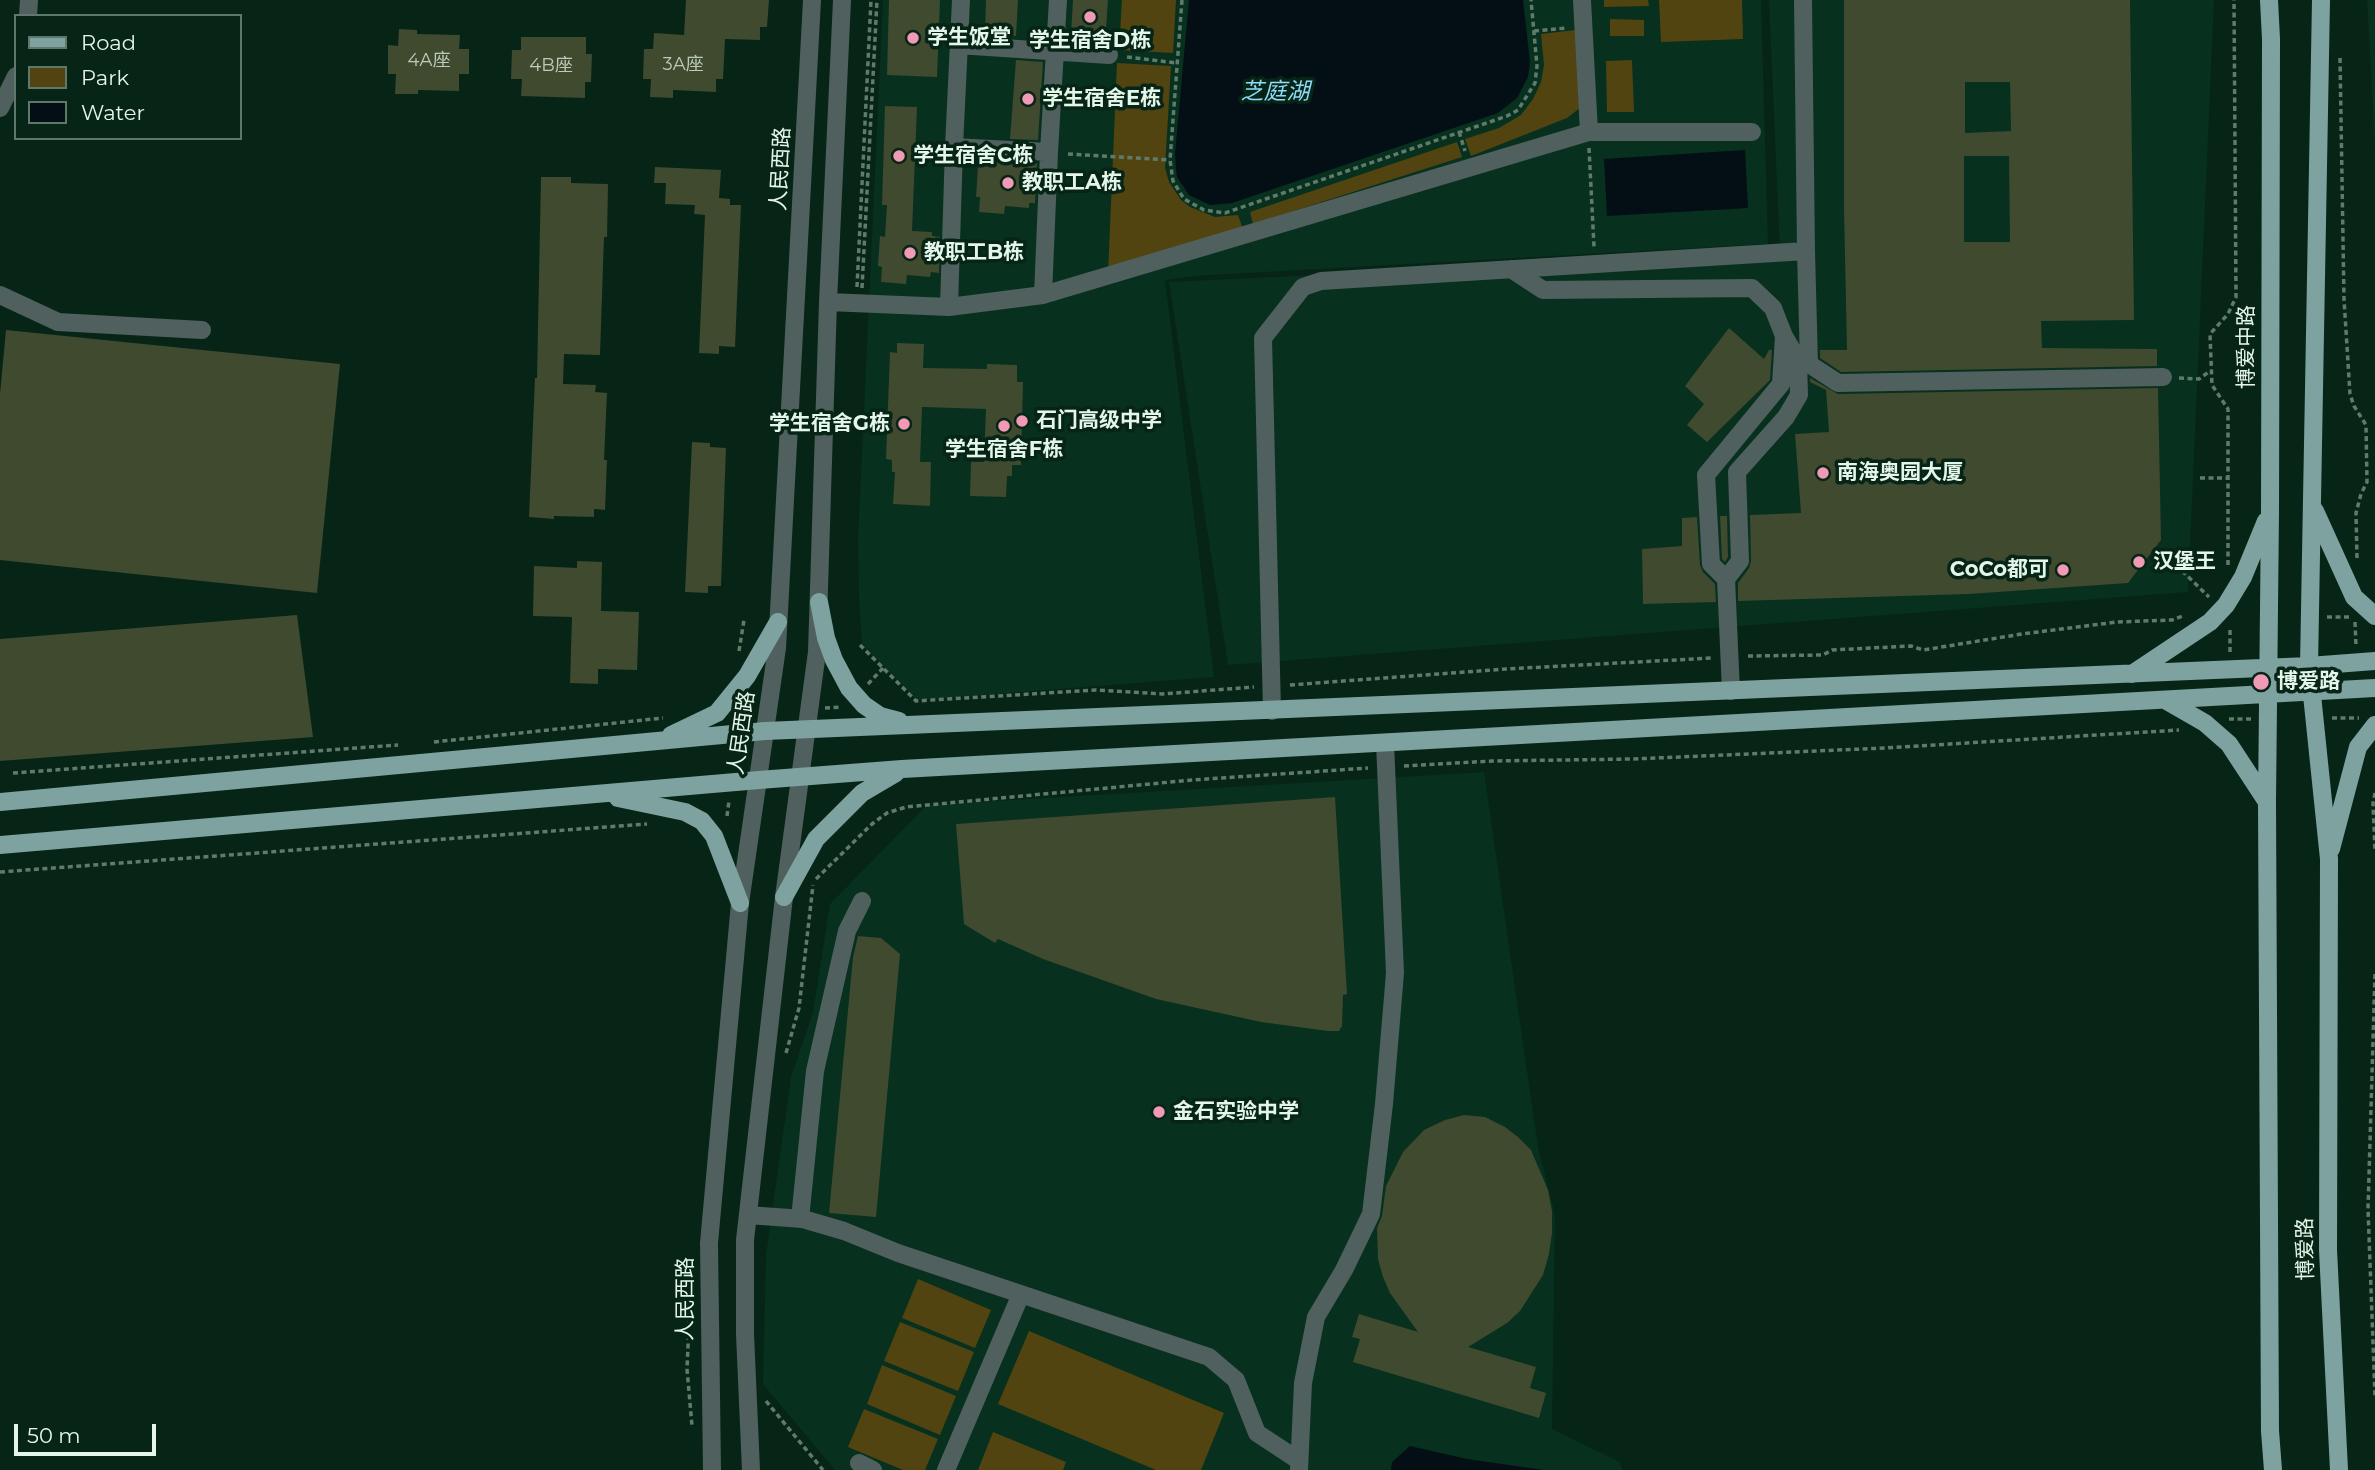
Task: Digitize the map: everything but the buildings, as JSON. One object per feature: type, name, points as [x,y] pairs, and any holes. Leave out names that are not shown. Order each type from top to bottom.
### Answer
[{"type":"main road","name":"博爱中路","points":[[2269,0],[2269,694]]},
{"type":"main road","points":[[2310,691],[2322,0]]},
{"type":"main road","points":[[2312,506],[2354,597],[2375,616]]},
{"type":"main road","points":[[2132,674],[2210,622],[2226,606],[2243,577],[2270,511]]},
{"type":"main road","points":[[819,602],[826,638],[849,688],[864,705],[880,716],[913,725]]},
{"type":"main road","points":[[659,741],[717,713],[747,676],[778,622]]},
{"type":"main road","points":[[0,802],[765,731],[2132,674],[2375,661]]},
{"type":"main road","points":[[0,845],[902,769],[2375,688]]},
{"type":"main road","name":"博爱路","points":[[2310,691],[2329,859],[2328,1250],[2339,1470]]},
{"type":"main road","name":"博爱路","points":[[2269,694],[2267,802],[2270,1431],[2273,1470]]},
{"type":"main road","points":[[2165,700],[2205,723],[2229,744],[2267,802]]},
{"type":"main road","points":[[2329,859],[2367,721]]},
{"type":"main road","points":[[783,897],[816,839],[862,793],[902,769]]},
{"type":"main road","points":[[594,794],[685,811],[702,821],[714,836],[740,903]]},
{"type":"street","name":"人民西路","points":[[712,1470],[709,1243],[740,903],[759,780],[778,622],[812,0]]},
{"type":"street","points":[[751,1470],[745,1334],[745,1240],[783,897],[817,652],[828,302],[842,0]]},
{"type":"street","points":[[949,307],[961,0]]},
{"type":"street","points":[[1043,295],[1058,0]]},
{"type":"street","points":[[1582,0],[1588,132]]},
{"type":"street","points":[[1803,0],[1810,364],[1838,383],[2163,377]]},
{"type":"street","points":[[958,45],[1109,55]]},
{"type":"street","points":[[0,108],[14,80]]},
{"type":"street","points":[[828,302],[949,307],[1043,295],[1588,132],[1752,132]]},
{"type":"street","points":[[954,146],[1049,152]]},
{"type":"street","points":[[1272,711],[1263,338],[1303,287],[1321,281],[1806,251]]},
{"type":"street","points":[[1511,269],[1543,290],[1752,288],[1773,309],[1798,360],[1799,395],[1786,417],[1737,472],[1740,561],[1726,579],[1731,691]]},
{"type":"street","points":[[0,295],[58,322],[202,330]]},
{"type":"street","points":[[1726,579],[1711,564],[1706,475],[1781,384],[1784,336]]},
{"type":"street","points":[[1298,1465],[1303,1383],[1316,1317],[1344,1270],[1371,1214],[1378,1159],[1395,973],[1385,743]]},
{"type":"street","points":[[800,1219],[815,1071],[847,931],[862,901]]},
{"type":"street","points":[[748,1215],[800,1219],[844,1231],[898,1253],[1209,1357],[1236,1380],[1256,1433],[1298,1465]]},
{"type":"street","points":[[946,1470],[1021,1294]]},
{"type":"path","points":[[859,303],[871,0]]},
{"type":"path","points":[[859,303],[877,0]]},
{"type":"path","points":[[1182,0],[1170,160],[1173,181],[1184,199],[1204,210],[1224,212],[1518,110],[1535,83],[1537,66],[1531,0]]},
{"type":"path","points":[[2225,576],[2228,564],[2228,409],[2212,385],[2210,334],[2228,314],[2236,298],[2234,0]]},
{"type":"path","points":[[1534,31],[1584,26]]},
{"type":"path","points":[[1109,55],[1177,63]]},
{"type":"path","points":[[2340,111],[2344,299],[2350,394],[2366,425],[2367,482],[2356,513],[2357,559],[2360,569]]},
{"type":"path","points":[[1588,132],[1594,247]]},
{"type":"path","points":[[1049,152],[1170,160]]},
{"type":"path","points":[[2199,379],[2210,371]]},
{"type":"path","points":[[2200,478],[2228,478]]},
{"type":"path","points":[[2176,565],[2209,597],[2217,588]]},
{"type":"path","points":[[1762,656],[1911,646],[1923,650],[2117,622],[2172,620],[2190,613]]},
{"type":"path","points":[[738,654],[744,620]]},
{"type":"path","points":[[860,645],[916,701],[1096,690],[1162,694],[1244,688]]},
{"type":"path","points":[[1304,684],[1506,669],[1699,659]]},
{"type":"path","points":[[864,687],[883,668]]},
{"type":"path","points":[[422,743],[664,718]]},
{"type":"path","points":[[2313,718],[2367,721]]},
{"type":"path","points":[[2229,719],[2269,719]]},
{"type":"path","points":[[1423,765],[1885,748],[2187,729]]},
{"type":"path","points":[[13,773],[408,744]]},
{"type":"path","points":[[1592,752],[1592,760]]},
{"type":"path","points":[[785,1056],[799,1008],[813,882],[872,824],[887,813],[927,803],[1370,768]]},
{"type":"path","points":[[2375,793],[2375,851]]},
{"type":"path","points":[[729,801],[727,816],[735,816]]},
{"type":"path","points":[[0,872],[651,824]]},
{"type":"path","points":[[853,831],[859,839]]},
{"type":"path","points":[[2375,974],[2368,1209],[2375,1396]]},
{"type":"path","points":[[690,1289],[687,1369],[692,1432]]},
{"type":"path","points":[[765,1399],[822,1470]]},
{"type":"shaded area","name":"石门高级中学","points":[[883,0],[1761,0],[1768,244],[1193,276],[1165,280],[1214,677],[917,700],[862,645],[859,595],[858,539]]},
{"type":"shaded area","points":[[1769,0],[2214,0],[2188,592],[1228,665],[1169,282],[1780,253]]},
{"type":"shaded area","points":[[2367,0],[2375,0],[2375,145]]},
{"type":"shaded area","name":"金石实验中学","points":[[1484,772],[1538,1147],[1555,1215],[1552,1429],[1620,1462],[1622,1470],[835,1470],[763,1384],[766,1255],[791,1077],[813,1012],[830,904],[927,805]]},
{"type":"green space","points":[[1122,0],[1176,0],[1173,53],[1119,50]]},
{"type":"green space","points":[[1604,0],[1648,0],[1649,6],[1604,7]]},
{"type":"green space","points":[[1659,0],[1742,0],[1743,39],[1661,42]]},
{"type":"green space","points":[[1610,19],[1644,20],[1644,36],[1610,36]]},
{"type":"green space","points":[[1576,30],[1580,108],[1567,118],[1471,156],[1465,139],[1499,128],[1521,115],[1533,99],[1541,82],[1544,65],[1541,34]]},
{"type":"green space","points":[[1632,60],[1634,112],[1607,112],[1606,61]]},
{"type":"green space","points":[[1117,63],[1171,66],[1165,168],[1169,182],[1181,200],[1190,207],[1215,217],[1238,215],[1243,229],[1108,273]]},
{"type":"green space","points":[[1457,142],[1462,157],[1253,224],[1250,212]]},
{"type":"green space","points":[[918,1279],[991,1310],[975,1348],[902,1318]]},
{"type":"green space","points":[[900,1322],[974,1352],[958,1391],[884,1361]]},
{"type":"green space","points":[[1029,1331],[1224,1413],[1201,1470],[1156,1470],[998,1404]]},
{"type":"green space","points":[[882,1365],[956,1396],[940,1435],[867,1404]]},
{"type":"green space","points":[[864,1409],[938,1439],[925,1470],[903,1470],[848,1447]]},
{"type":"green space","points":[[993,1432],[1066,1462],[1063,1470],[978,1470]]},
{"type":"water","name":"芝庭湖","points":[[1189,0],[1523,0],[1530,62],[1528,77],[1517,98],[1498,113],[1232,203],[1210,205],[1189,195],[1177,177],[1176,169],[1175,154]]},
{"type":"water","points":[[1745,150],[1748,208],[1607,216],[1604,159]]},
{"type":"water","points":[[1410,1446],[1467,1459],[1544,1470],[1391,1470],[1392,1462]]},
{"type":"place","name":"学生宿舍D栋","points":[[1090,17]]},
{"type":"place","name":"学生饭堂","points":[[913,38]]},
{"type":"place","name":"学生宿舍E栋","points":[[1028,99]]},
{"type":"place","name":"学生宿舍C栋","points":[[899,156]]},
{"type":"place","name":"教职工A栋","points":[[1008,183]]},
{"type":"place","name":"教职工B栋","points":[[910,253]]},
{"type":"place","name":"石门高级中学","points":[[1022,421]]},
{"type":"place","name":"学生宿舍G栋","points":[[904,424]]},
{"type":"place","name":"学生宿舍F栋","points":[[1004,426]]},
{"type":"place","name":"南海奥园大厦","points":[[1823,473]]},
{"type":"place","name":"汉堡王","points":[[2139,562]]},
{"type":"place","name":"CoCo都可","points":[[2063,570]]},
{"type":"place","name":"博爱路","points":[[2261,682]]},
{"type":"place","name":"金石实验中学","points":[[1159,1112]]}]
